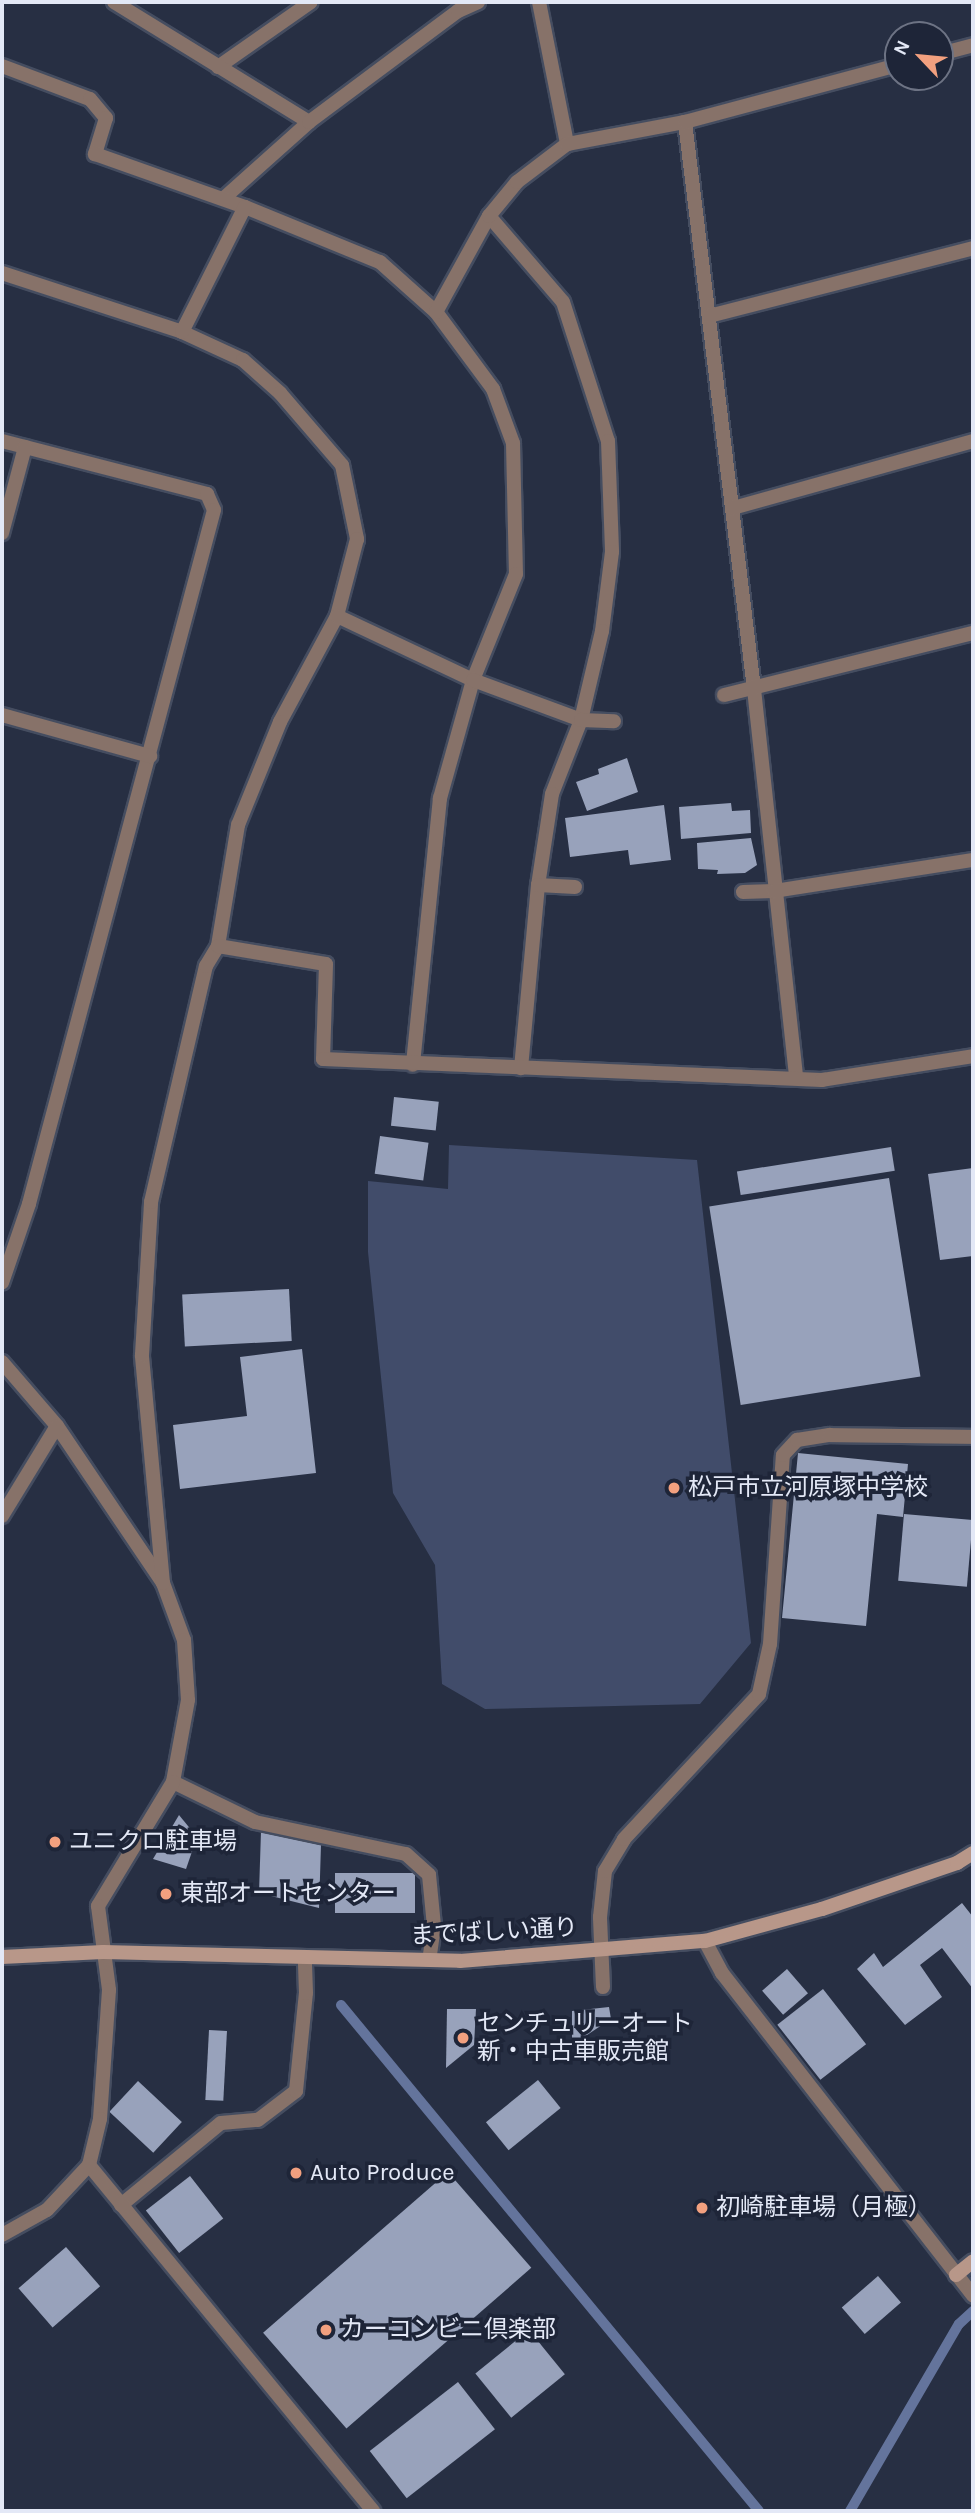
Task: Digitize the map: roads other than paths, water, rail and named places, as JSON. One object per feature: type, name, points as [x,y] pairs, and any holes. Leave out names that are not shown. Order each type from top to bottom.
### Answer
[{"type":"street","points":[[114,2],[309,122]]},
{"type":"street","points":[[218,67],[311,2]]},
{"type":"street","points":[[223,198],[309,122],[458,11],[478,2]]},
{"type":"street","points":[[539,2],[566,144]]},
{"type":"street","points":[[954,50],[973,45]]},
{"type":"street","points":[[2,66],[90,99],[106,118],[95,154],[223,198],[380,262],[436,312],[494,389],[513,443],[516,575],[473,680],[440,798],[412,1065]]},
{"type":"street","points":[[436,312],[489,216],[517,181],[566,144],[685,122],[884,69]]},
{"type":"street","points":[[685,122],[733,508],[796,1078]]},
{"type":"street","points":[[182,332],[245,207]]},
{"type":"street","points":[[489,216],[563,302],[608,441],[612,552],[602,631],[581,720],[552,794],[538,885],[521,1068]]},
{"type":"street","points":[[709,316],[973,248]]},
{"type":"street","points":[[2,273],[182,332],[243,360],[280,393],[342,465],[358,539],[337,616],[280,722],[238,825],[218,946],[206,966],[151,1202],[142,1354],[163,1583]]},
{"type":"street","points":[[2,441],[207,494],[214,510],[29,1204],[2,1283]]},
{"type":"street","points":[[733,508],[973,441]]},
{"type":"street","points":[[2,533],[25,447]]},
{"type":"street","points":[[337,616],[473,680],[581,720],[614,722]]},
{"type":"street","points":[[724,695],[973,633]]},
{"type":"street","points":[[2,715],[150,756]]},
{"type":"street","points":[[743,892],[774,891],[973,860]]},
{"type":"street","points":[[538,885],[575,887]]},
{"type":"street","points":[[218,946],[326,964],[323,1059],[412,1065],[822,1080],[973,1056]]},
{"type":"street","points":[[2,1362],[57,1426],[163,1583],[184,1640],[188,1700],[173,1782],[99,1906],[109,1990],[100,2119],[89,2165],[47,2210],[2,2235]]},
{"type":"street","points":[[2,1516],[57,1426]]},
{"type":"street","points":[[603,1987],[600,1917],[605,1871],[624,1839],[759,1693],[770,1644],[783,1455],[797,1440],[830,1435],[973,1437]]},
{"type":"street","points":[[173,1782],[255,1822],[406,1854],[429,1875],[434,1926],[429,1960]]},
{"type":"street","name":"までばしい通り","points":[[2,1957],[103,1952],[460,1961],[705,1941],[822,1909],[957,1863],[973,1853]]},
{"type":"street","points":[[705,1941],[722,1973],[970,2292]]},
{"type":"street","points":[[121,2205],[221,2123],[258,2120],[296,2091],[306,1993],[306,1957]]},
{"type":"street","points":[[89,2165],[373,2511]]},
{"type":"street","points":[[956,2275],[973,2261]]},
{"type":"waterway","points":[[341,2005],[759,2511]]},
{"type":"waterway","points":[[850,2511],[959,2324],[973,2311]]},
{"type":"place","name":"松戸市立河原塚中学校","points":[[674,1488]]},
{"type":"place","name":"ユニクロ駐車場","points":[[55,1842]]},
{"type":"place","name":"東部オートセンター","points":[[166,1894]]},
{"type":"place","name":"センチュリーオート 新・中古車販売館","points":[[463,2038]]},
{"type":"place","name":"Auto Produce","points":[[296,2173]]},
{"type":"place","name":"初崎駐車場（月極）","points":[[702,2208]]},
{"type":"place","name":"カーコンビニ倶楽部","points":[[326,2330]]}]
